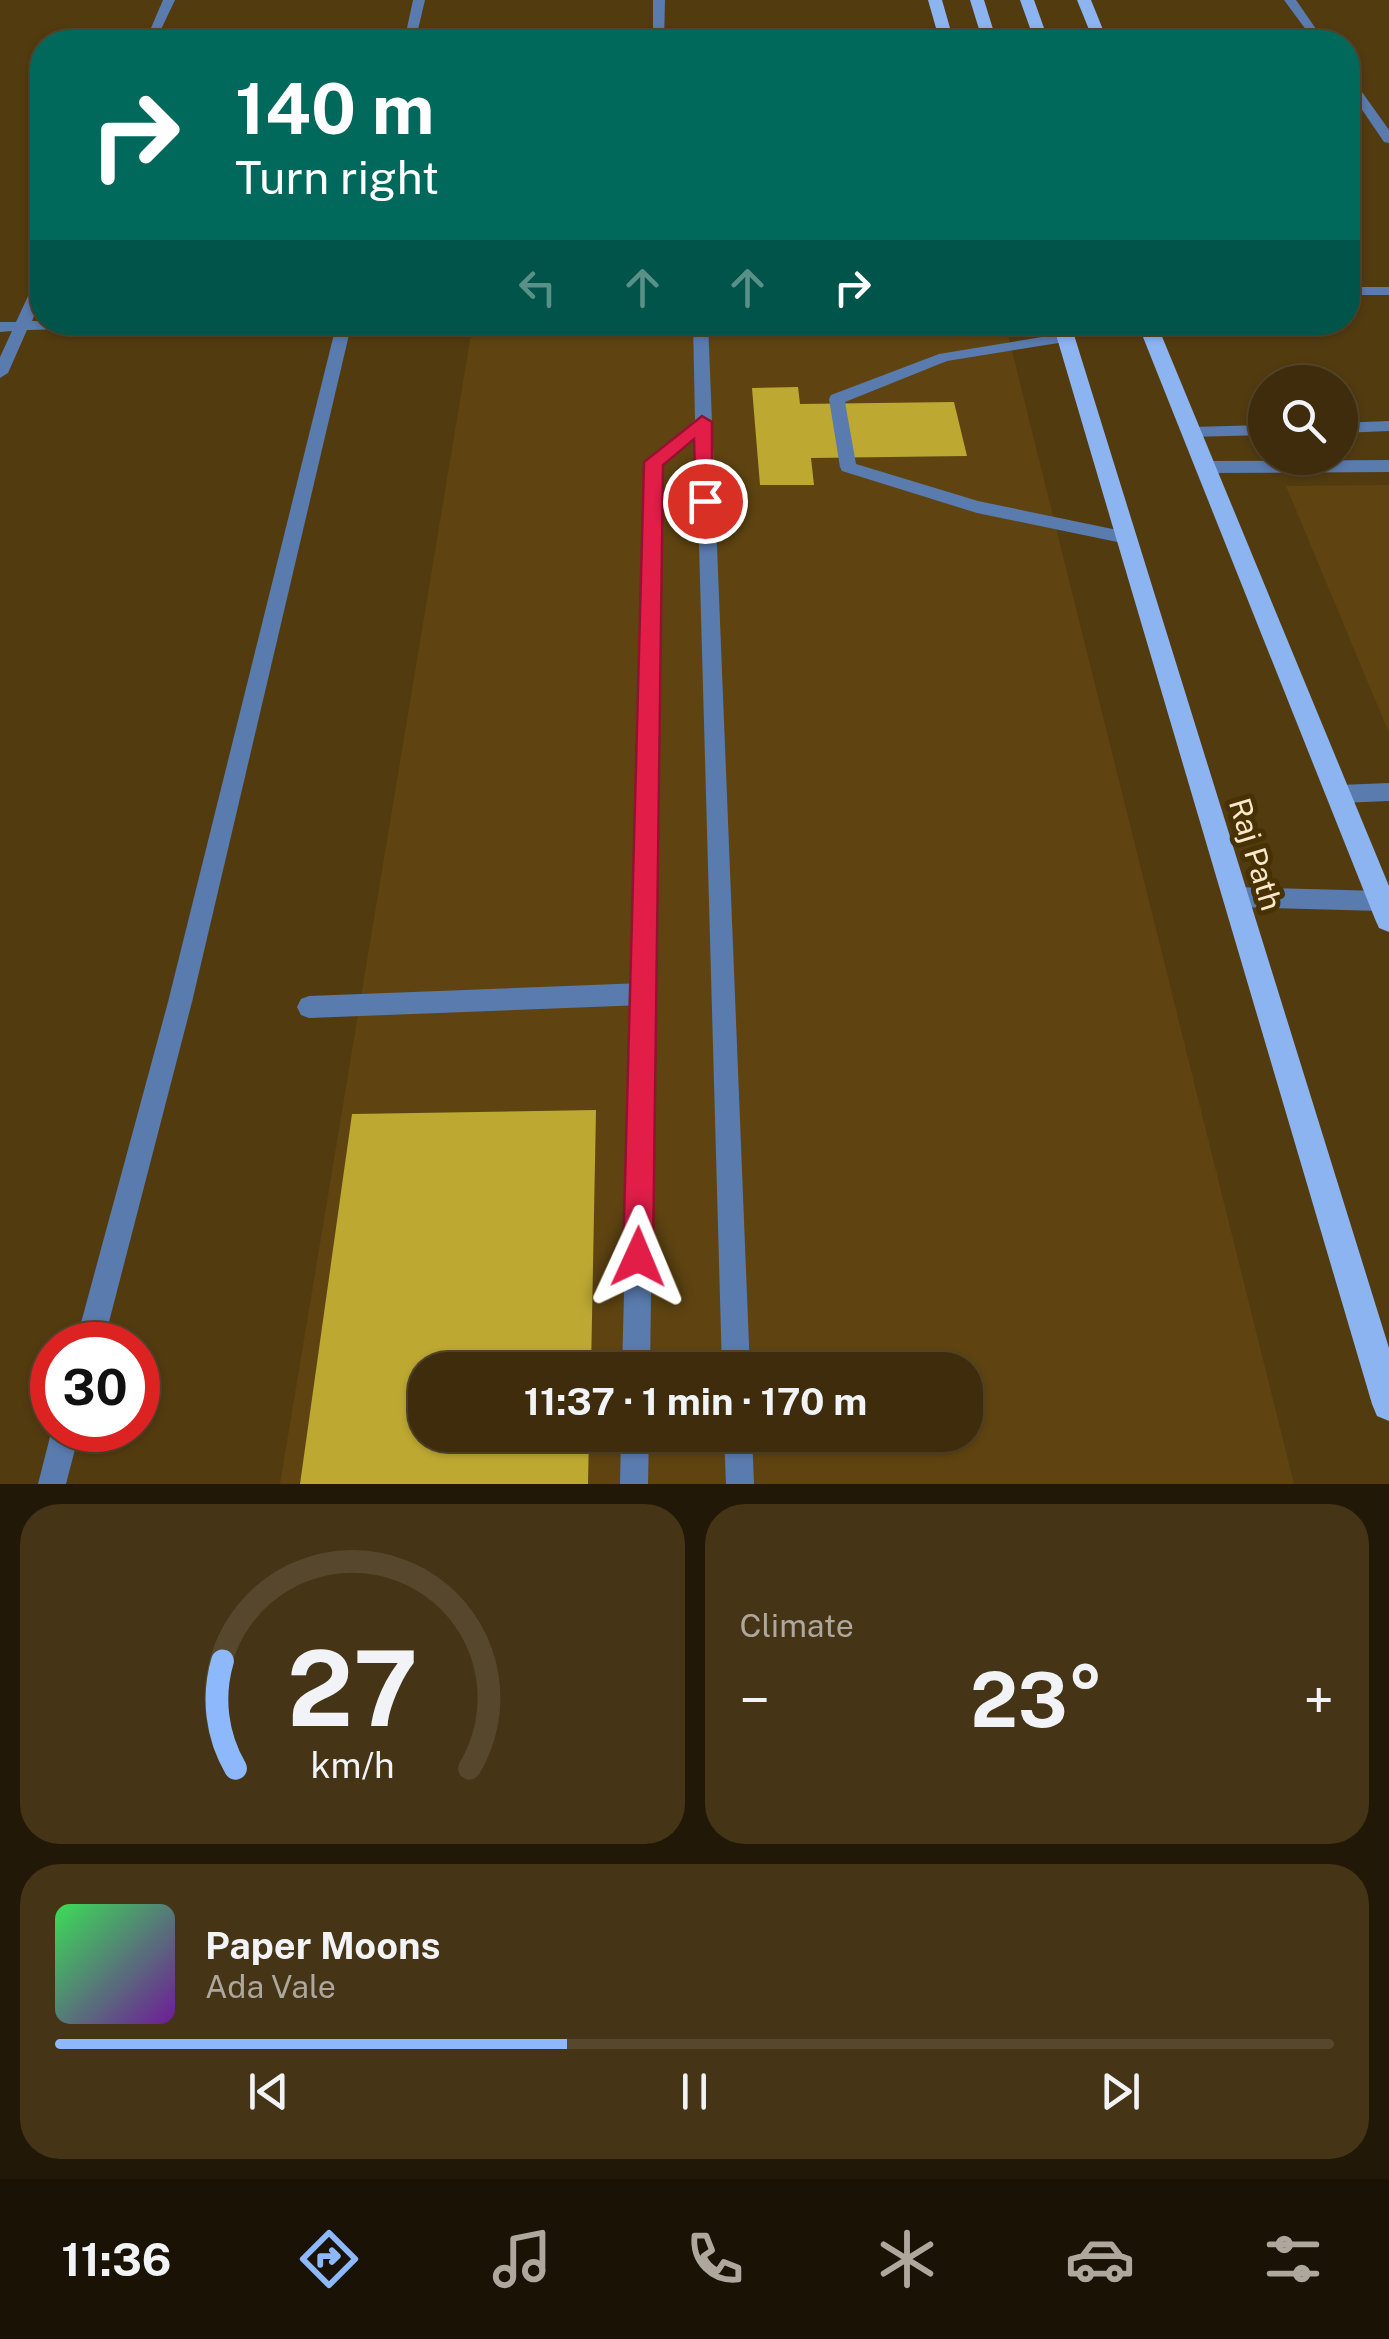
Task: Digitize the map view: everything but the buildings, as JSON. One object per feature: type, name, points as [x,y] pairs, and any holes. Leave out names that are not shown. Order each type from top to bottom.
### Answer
[{"type":"main road","points":[[935,0],[944,30]]},
{"type":"main road","points":[[977,0],[986,30]]},
{"type":"main road","points":[[1027,0],[1038,30]]},
{"type":"main road","points":[[1084,0],[1096,30]]},
{"type":"main road","name":"Raj Path","points":[[1066,335],[1389,1404]]},
{"type":"main road","points":[[1151,335],[1385,910]]},
{"type":"street","points":[[155,30],[169,0]]},
{"type":"street","points":[[412,30],[418,0]]},
{"type":"street","points":[[659,0],[659,30]]},
{"type":"street","points":[[1290,0],[1311,30]]},
{"type":"street","points":[[1360,98],[1389,140]]},
{"type":"street","points":[[1360,292],[1388,292]]},
{"type":"street","points":[[0,373],[30,308]]},
{"type":"street","points":[[0,327],[30,326]]},
{"type":"street","points":[[95,1322],[180,1002],[341,335]]},
{"type":"street","points":[[700,335],[735,1352]]},
{"type":"street","points":[[1043,335],[944,358],[837,399],[848,467],[977,508],[1126,538]]},
{"type":"street","points":[[636,1352],[654,462],[702,422]]},
{"type":"street","points":[[1358,427],[1389,426]]},
{"type":"street","points":[[1191,432],[1248,430]]},
{"type":"street","points":[[1205,467],[1389,466]]},
{"type":"street","points":[[1339,794],[1389,792]]},
{"type":"street","points":[[1235,897],[1385,910]]},
{"type":"street","points":[[309,1007],[643,994]]},
{"type":"street","points":[[52,1484],[60,1452]]},
{"type":"street","points":[[634,1452],[634,1484]]},
{"type":"street","points":[[739,1452],[740,1484]]},
{"type":"shaded area","points":[[471,335],[1008,335],[1294,1484],[280,1484]]},
{"type":"shaded area","points":[[1389,485],[1389,733],[1286,486]]},
{"type":"route","points":[[638,1257],[654,462],[702,422],[705,501]]}]
